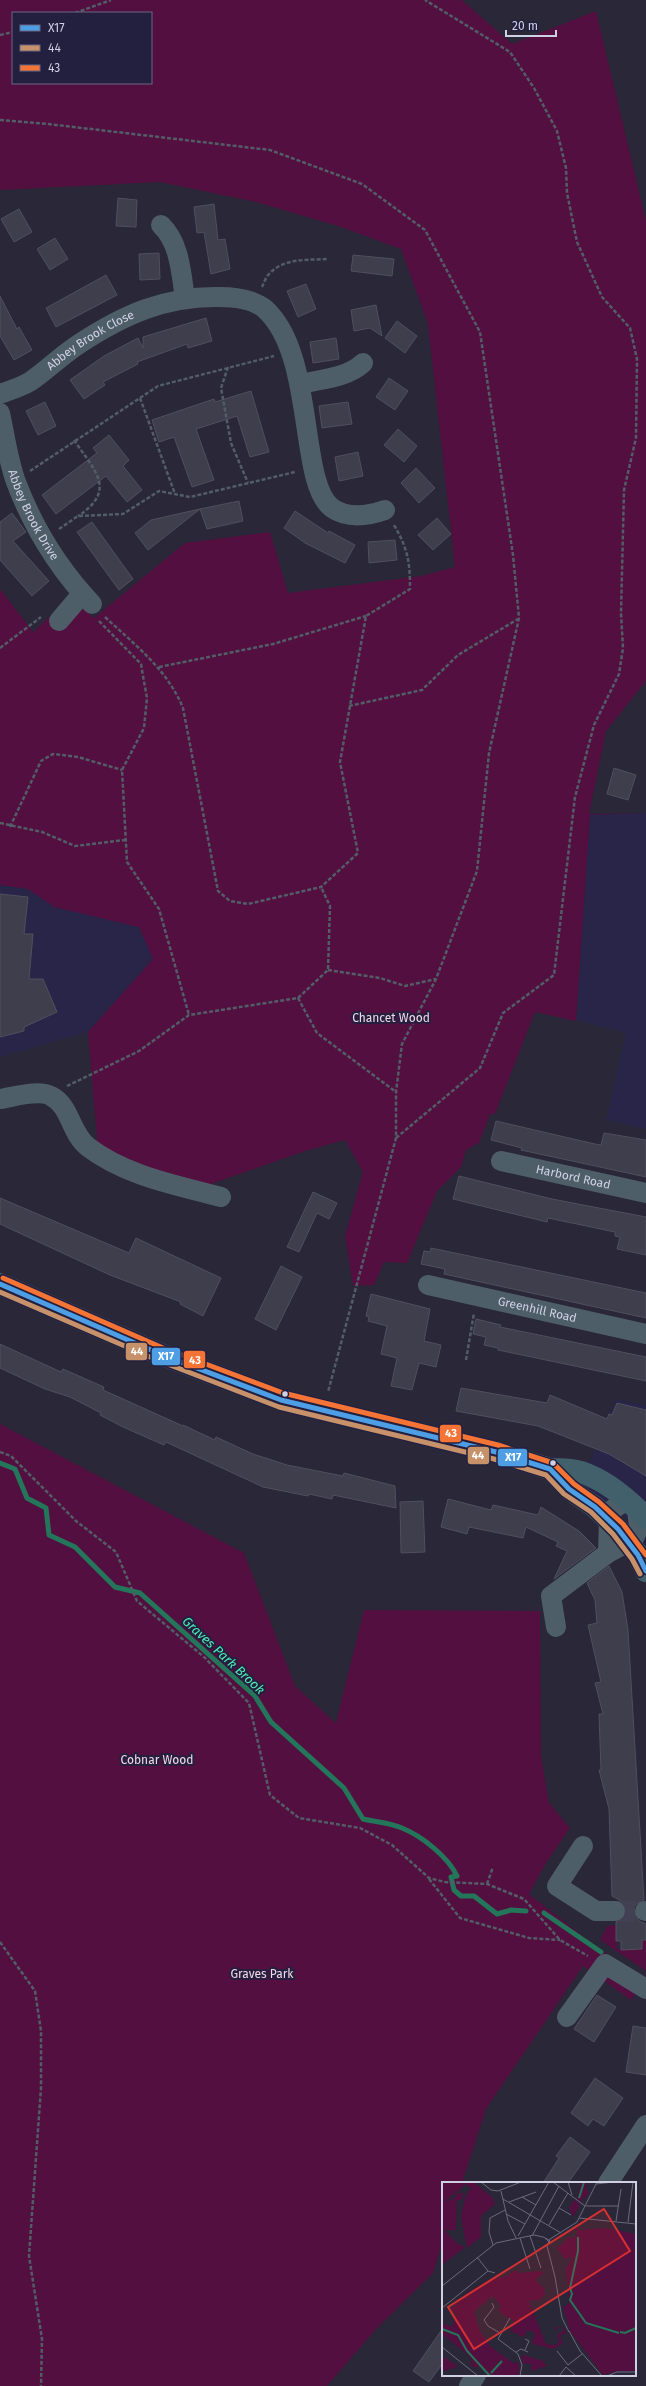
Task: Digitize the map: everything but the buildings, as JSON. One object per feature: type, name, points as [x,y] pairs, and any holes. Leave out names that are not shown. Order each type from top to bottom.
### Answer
[{"type":"highway","points":[[0,1284],[160,1354],[216,1377],[281,1400],[322,1412],[496,1452],[550,1468],[580,1472],[636,1509]]},
{"type":"highway","points":[[550,1468],[569,1488],[585,1499],[609,1520],[629,1543],[646,1571]]},
{"type":"street","points":[[161,225],[172,238],[177,254],[185,298]]},
{"type":"street","name":"Abbey Brook Close","points":[[0,394],[29,382],[78,345],[115,323],[150,306],[185,298],[228,297],[254,303],[263,308],[276,320],[291,352],[300,384],[314,467],[323,496],[332,508],[347,514],[359,516],[385,510]]},
{"type":"street","points":[[300,384],[345,374],[356,370],[363,363]]},
{"type":"street","name":"Abbey Brook Drive","points":[[0,413],[16,481],[34,524],[43,539],[87,599]]},
{"type":"street","points":[[51,618],[87,599]]},
{"type":"street","points":[[0,1099],[40,1093],[51,1096],[62,1105],[75,1135],[88,1147],[128,1171],[221,1198]]},
{"type":"street","name":"Harbord Road","points":[[501,1161],[646,1194]]},
{"type":"street","name":"Greenhill Road","points":[[428,1285],[646,1334]]},
{"type":"street","points":[[556,1627],[551,1596],[608,1553],[629,1543],[637,1534],[636,1509],[613,1509],[609,1520],[608,1553]]},
{"type":"street","points":[[583,1846],[557,1886],[596,1911],[615,1911]]},
{"type":"street","points":[[568,2017],[605,1964],[646,1988]]},
{"type":"street","points":[[609,2182],[646,2125]]},
{"type":"street","points":[[469,2386],[475,2376]]},
{"type":"path","points":[[78,12],[111,0]]},
{"type":"path","points":[[396,1138],[480,1068],[503,1013],[554,975],[575,797],[594,725],[619,674],[623,648],[621,613],[624,490],[636,438],[638,397],[637,359],[630,328],[602,297],[577,242],[567,193],[566,168],[557,131],[534,88],[510,52],[425,0]]},
{"type":"path","points":[[0,35],[12,32]]},
{"type":"path","points":[[0,120],[48,124],[270,150],[362,184],[425,230],[480,332],[513,556],[519,618],[489,753],[477,871],[436,978],[402,1044],[396,1092],[396,1138],[322,1412]]},
{"type":"path","points":[[254,303],[269,273],[285,264],[301,260],[328,259]]},
{"type":"path","points":[[16,481],[74,440],[158,386],[291,352]]},
{"type":"path","points":[[229,367],[221,388],[231,443],[248,483]]},
{"type":"path","points":[[140,398],[175,494]]},
{"type":"path","points":[[43,539],[92,506],[102,486],[99,477],[74,440]]},
{"type":"path","points":[[78,516],[123,514],[158,491],[190,497],[314,467]]},
{"type":"path","points":[[159,667],[273,644],[366,616],[410,589],[410,559],[403,541],[385,510]]},
{"type":"path","points":[[87,599],[159,667],[176,690],[182,708],[218,891],[230,901],[248,904],[321,887],[358,854],[340,762],[366,616]]},
{"type":"path","points":[[87,599],[95,617],[141,664],[144,676],[147,698],[144,728],[122,770],[127,862],[159,909],[189,1015]]},
{"type":"path","points":[[0,648],[51,618]]},
{"type":"path","points":[[349,706],[422,690],[458,655],[519,618]]},
{"type":"path","points":[[10,827],[41,761],[52,754],[78,757],[122,770]]},
{"type":"path","points":[[0,824],[42,832],[75,846],[125,840]]},
{"type":"path","points":[[51,1096],[78,1079],[140,1051],[189,1015],[298,998],[328,970],[330,906],[321,887]]},
{"type":"path","points":[[328,970],[380,978],[405,986],[436,978]]},
{"type":"path","points":[[298,998],[317,1033],[396,1092]]},
{"type":"path","points":[[466,1360],[476,1297]]},
{"type":"path","points":[[0,1452],[11,1456],[76,1521],[116,1552],[137,1601],[204,1657],[249,1703],[270,1795],[299,1818],[360,1828],[392,1845],[428,1878],[460,1918],[529,1938],[560,1940]]},
{"type":"path","points":[[487,1884],[493,1867]]},
{"type":"path","points":[[428,1878],[445,1882],[463,1881],[487,1884],[524,1899],[560,1940],[605,1964]]},
{"type":"path","points":[[0,1942],[35,1991],[41,2031],[40,2110],[29,2256],[42,2339],[41,2386]]},
{"type":"shaded area","points":[[646,813],[646,1129],[606,1120],[626,1033],[576,1020],[590,815]]},
{"type":"shaded area","points":[[0,885],[28,889],[54,907],[139,927],[153,959],[88,1032],[0,1057]]},
{"type":"shaded area","points":[[616,1399],[646,1406],[646,1550],[622,1514],[579,1487]]},
{"type":"green space","name":"Chancet Wood","points":[[0,0],[462,0],[512,44],[596,11],[646,221],[646,681],[606,731],[589,814],[646,813],[590,815],[576,1021],[535,1012],[495,1114],[490,1114],[479,1143],[466,1150],[461,1167],[437,1191],[407,1263],[384,1262],[374,1285],[353,1286],[345,1236],[363,1172],[345,1140],[305,1151],[191,1191],[98,1150],[88,1032],[153,959],[139,927],[54,907],[28,889],[0,885],[0,589],[33,632],[72,596],[94,618],[185,543],[270,532],[288,593],[421,576],[455,567],[428,324],[401,249],[338,226],[256,202],[160,182],[0,190]]},
{"type":"green space","name":"Graves Park","points":[[0,1424],[244,1553],[295,1686],[336,1723],[364,1610],[540,1611],[541,1756],[549,1803],[570,1828],[546,1863],[529,1894],[598,1948],[646,1980],[631,2000],[583,1966],[486,2109],[462,2182],[442,2182],[442,2243],[433,2273],[376,2329],[327,2386],[0,2386]]},
{"type":"green space","points":[[616,1925],[617,1949],[642,1949],[642,1940],[646,1940],[646,1971],[600,1940],[607,1926]]},
{"type":"waterway","name":"Graves Park Brook","points":[[0,1463],[15,1469],[27,1498],[46,1508],[49,1535],[75,1547],[115,1587],[140,1593],[255,1696],[271,1722],[344,1788],[363,1819],[397,1826],[418,1836],[434,1848],[453,1869],[457,1876],[451,1877],[454,1890],[461,1896],[474,1896],[497,1914],[511,1910],[526,1911]]},
{"type":"waterway","name":"Graves Park Brook","points":[[544,1913],[601,1952]]},
{"type":"tunnel","points":[[615,1911],[645,1911]]},
{"type":"transit line","name":"43","points":[[3,1278],[163,1348],[283,1393],[498,1445],[553,1463],[574,1484],[599,1502],[623,1524],[646,1555]]},
{"type":"transit line","name":"X17","points":[[0,1284],[160,1354],[281,1400],[496,1452],[550,1469],[569,1489],[595,1507],[618,1529],[638,1555],[646,1571]]},
{"type":"transit line","name":"44","points":[[0,1292],[157,1360],[279,1407],[494,1459],[546,1475],[564,1494],[591,1512],[613,1534],[632,1559],[640,1574]]},
{"type":"park label","name":"Cobnar Wood","points":[[157,1760]]}]
